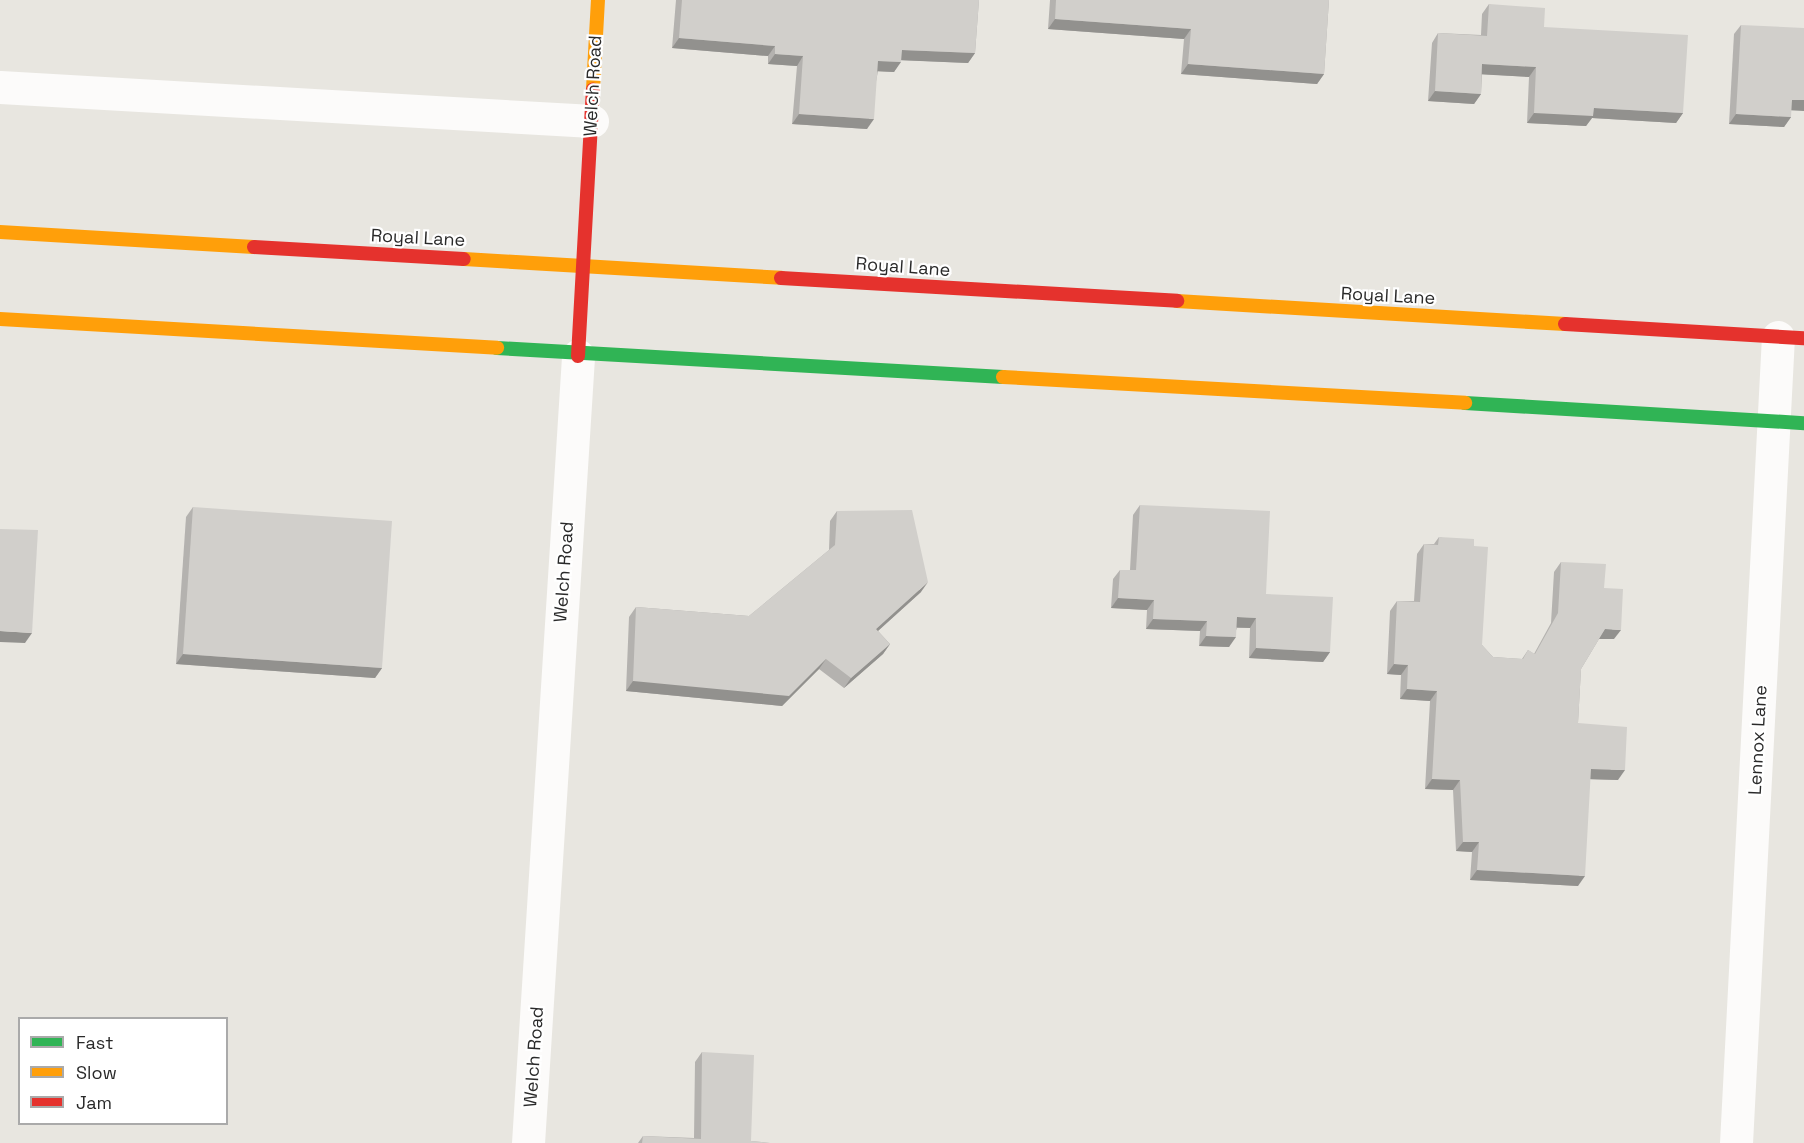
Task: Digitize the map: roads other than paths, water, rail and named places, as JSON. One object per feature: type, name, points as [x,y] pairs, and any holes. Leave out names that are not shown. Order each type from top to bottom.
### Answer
[{"type":"main road","name":"Welch Road","points":[[578,356],[581,265],[598,0]]},
{"type":"main road","name":"Royal Lane","points":[[0,232],[1791,338]]},
{"type":"main road","points":[[0,319],[578,356],[1789,422]]},
{"type":"street","points":[[0,87],[592,121]]},
{"type":"street","name":"Lennox Lane","points":[[1736,1143],[1789,422],[1791,338]]},
{"type":"street","name":"Welch Road","points":[[528,1143],[578,356]]}]
